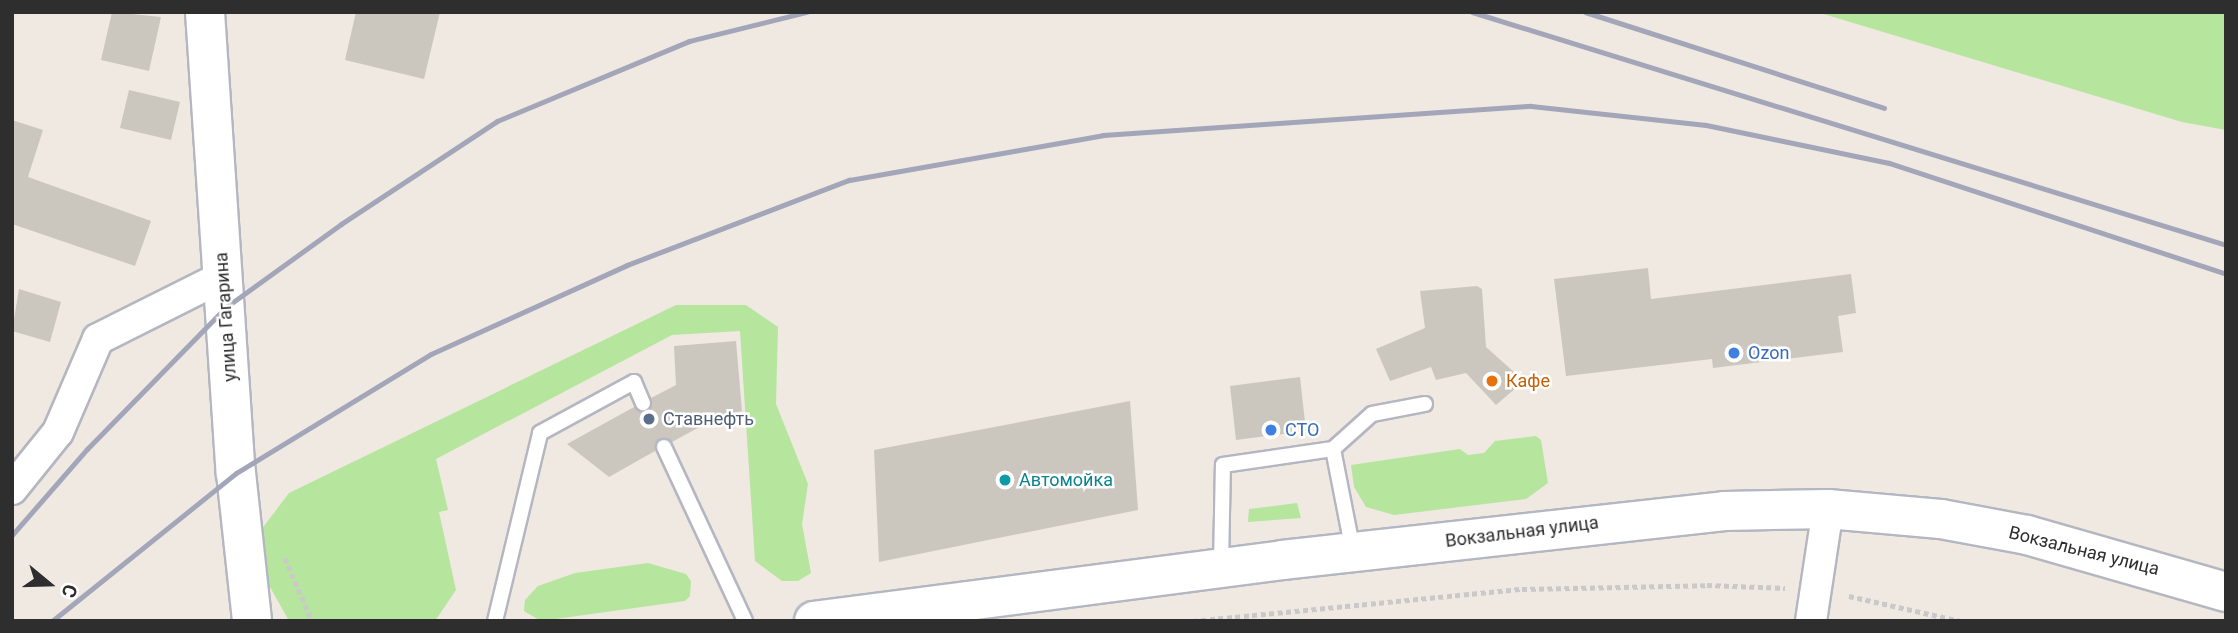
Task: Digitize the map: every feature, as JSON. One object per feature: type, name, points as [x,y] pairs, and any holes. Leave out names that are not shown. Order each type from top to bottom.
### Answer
[{"type":"main road","name":"улица Гагарина","points":[[205,12],[236,473],[253,621]]},
{"type":"main road","name":"Вокзальная улица","points":[[814,621],[1353,552],[1724,511],[1828,509],[1941,519],[2027,535],[2226,592]]},
{"type":"street","points":[[12,489],[58,432],[98,339],[224,276]]},
{"type":"street","points":[[1811,621],[1828,509]]},
{"type":"lane","points":[[495,621],[540,433],[634,382],[643,403]]},
{"type":"lane","points":[[1221,569],[1223,465],[1333,449],[1372,414],[1425,404]]},
{"type":"lane","points":[[664,446],[745,621]]},
{"type":"lane","points":[[1333,449],[1353,552]]},
{"type":"path","points":[[1193,621],[1522,589],[1707,584],[1815,590],[1960,621]]},
{"type":"green space","points":[[1817,12],[2226,12],[2226,130],[2182,122]]},
{"type":"green space","points":[[676,305],[746,305],[778,327],[776,404],[808,484],[802,524],[811,573],[798,581],[782,581],[755,561],[740,331],[672,335],[436,459],[448,510],[439,512],[456,590],[435,621],[289,621],[265,578],[261,530],[289,493]]},
{"type":"green space","points":[[1536,436],[1541,440],[1548,483],[1526,499],[1394,515],[1366,507],[1354,487],[1351,465],[1460,449],[1468,455],[1484,453],[1495,441]]},
{"type":"green space","points":[[1297,503],[1301,518],[1248,522],[1249,509]]},
{"type":"green space","points":[[648,563],[686,574],[691,581],[690,596],[685,601],[541,621],[524,611],[525,600],[538,586],[575,573]]},
{"type":"building","points":[[112,12],[161,17],[149,71],[101,60]]},
{"type":"building","points":[[356,12],[440,12],[424,79],[345,60]]},
{"type":"building","points":[[129,90],[180,102],[171,140],[120,128]]},
{"type":"building","points":[[12,120],[43,130],[28,177],[151,221],[135,266],[12,224]]},
{"type":"building","points":[[1648,268],[1651,299],[1851,274],[1856,313],[1838,316],[1843,352],[1713,368],[1712,359],[1566,376],[1554,279]]},
{"type":"building","points":[[1477,286],[1482,289],[1486,347],[1524,381],[1496,405],[1466,373],[1436,380],[1431,367],[1390,381],[1376,349],[1425,328],[1420,291]]},
{"type":"building","points":[[19,289],[61,302],[50,342],[12,331]]},
{"type":"building","points":[[736,341],[742,411],[714,419],[672,442],[659,439],[655,451],[609,477],[567,444],[634,407],[641,412],[650,409],[651,398],[676,385],[674,346]]},
{"type":"building","points":[[1300,377],[1306,431],[1236,440],[1230,386]]},
{"type":"building","name":"Автомойка","points":[[1130,401],[1138,510],[879,562],[874,450]]},
{"type":"railway","points":[[12,535],[87,449],[226,307],[341,224],[497,121],[689,41],[806,12]]},
{"type":"railway","points":[[1472,12],[2226,245]]},
{"type":"railway","points":[[1585,12],[1884,108]]},
{"type":"railway","points":[[52,621],[236,473],[431,354],[627,265],[849,180],[1103,135],[1531,106],[1706,125],[1889,163],[2226,274]]},
{"type":"place","name":"Ozon","points":[[1734,353]]},
{"type":"place","name":"Кафе","points":[[1492,381]]},
{"type":"place","name":"Ставнефть","points":[[649,419]]},
{"type":"place","name":"СТО","points":[[1271,430]]},
{"type":"place","name":"Автомойка","points":[[1005,480]]}]
